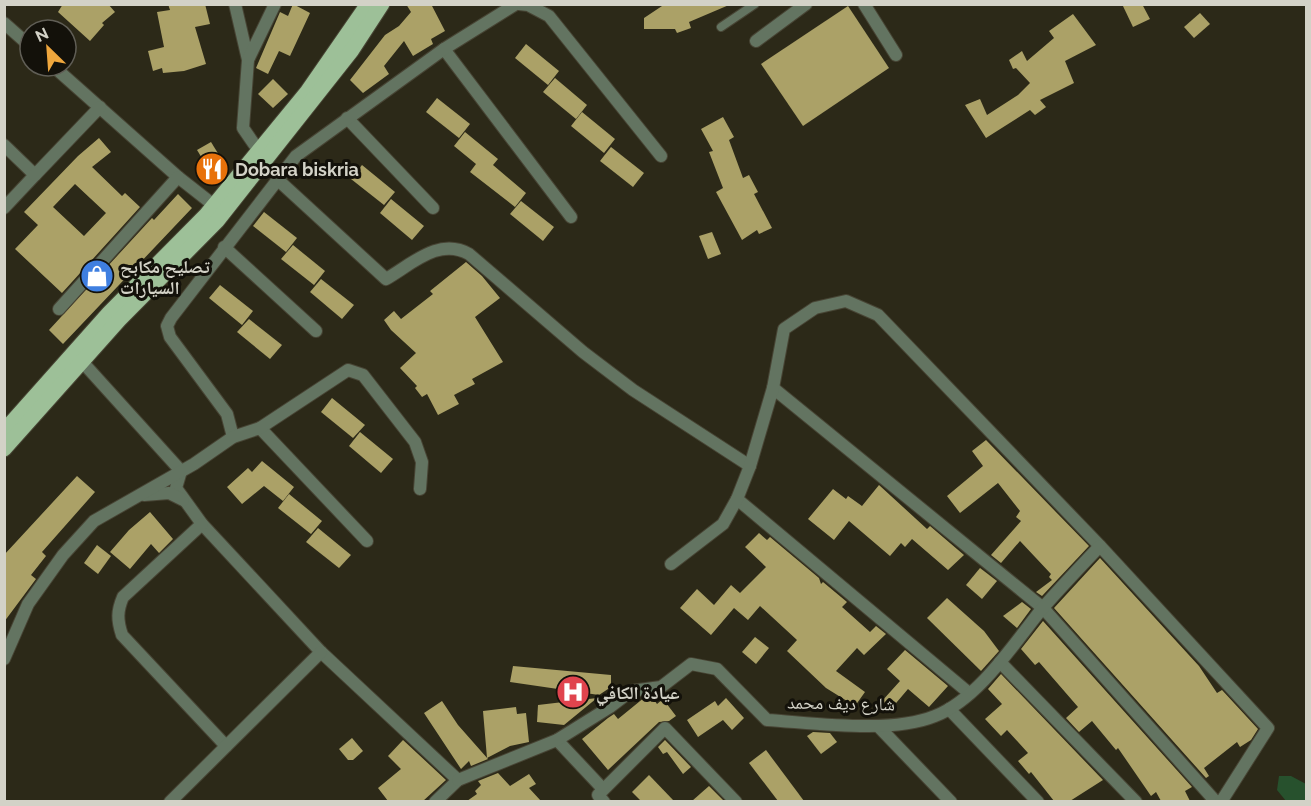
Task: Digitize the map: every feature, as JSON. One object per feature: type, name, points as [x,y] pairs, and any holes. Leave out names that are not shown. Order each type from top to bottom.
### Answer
[{"type":"main road","points":[[276,138],[368,4]]},
{"type":"main road","points":[[4,431],[119,321],[352,50],[382,4]]},
{"type":"main road","points":[[4,449],[79,358]]},
{"type":"street","points":[[235,4],[248,60],[243,128],[264,151]]},
{"type":"street","points":[[248,60],[275,4]]},
{"type":"street","points":[[233,437],[227,414],[170,337],[166,326],[296,156],[444,49],[518,4],[528,5],[549,16],[661,156]]},
{"type":"street","points":[[756,41],[806,4]]},
{"type":"street","points":[[864,4],[896,55]]},
{"type":"street","points":[[4,23],[18,35]]},
{"type":"street","points":[[444,49],[571,218]]},
{"type":"street","points":[[67,78],[178,177],[218,208]]},
{"type":"street","points":[[4,208],[100,107]]},
{"type":"street","points":[[347,118],[433,208]]},
{"type":"street","points":[[276,138],[296,156]]},
{"type":"street","points":[[4,145],[35,175]]},
{"type":"street","points":[[59,309],[178,177]]},
{"type":"street","points":[[277,179],[386,279],[430,252],[444,247],[459,248],[469,254],[583,352],[624,384],[750,466]]},
{"type":"street","points":[[224,248],[316,331]]},
{"type":"street","points":[[671,564],[723,524],[736,499],[750,466],[773,388],[784,329],[815,308],[846,301],[878,315],[1100,546],[1268,728],[1221,801]]},
{"type":"street","points":[[79,358],[181,471]]},
{"type":"street","points":[[4,659],[28,604],[63,555],[94,521],[181,471],[233,437],[260,428],[348,370],[363,375],[415,442],[422,462],[420,489]]},
{"type":"street","points":[[773,388],[1043,608],[1216,801]]},
{"type":"street","points":[[260,428],[367,542]]},
{"type":"street","points":[[181,471],[177,488],[183,500],[202,524],[321,652],[458,780],[435,801]]},
{"type":"street","points":[[131,498],[169,493],[183,500]]},
{"type":"street","points":[[736,499],[969,693]]},
{"type":"street","points":[[202,524],[123,597],[117,609],[118,622],[122,635],[226,746]]},
{"type":"street","name":"شارع ديف محمد","points":[[458,780],[556,740],[631,691],[661,687],[692,664],[703,664],[717,669],[767,720],[879,726],[934,717],[949,709],[969,693],[1000,662],[1043,608],[1100,546]]},
{"type":"street","points":[[170,801],[321,652]]},
{"type":"street","points":[[1000,662],[1136,801]]},
{"type":"street","points":[[949,709],[1038,801]]},
{"type":"street","points":[[879,726],[951,801]]},
{"type":"street","points":[[556,740],[604,795],[665,728],[736,801]]},
{"type":"lane","points":[[721,27],[754,4]]},
{"type":"green space","points":[[1279,776],[1291,776],[1306,784],[1306,801],[1286,801],[1277,790]]},
{"type":"building","points":[[63,4],[108,4],[115,12],[102,23],[104,25],[90,41],[78,30],[78,18],[65,18],[58,12]]},
{"type":"building","points":[[168,4],[205,4],[210,24],[195,27],[206,64],[184,71],[163,73],[162,68],[153,71],[148,51],[164,47],[157,12],[170,10]]},
{"type":"building","points":[[293,4],[310,13],[290,56],[279,51],[268,74],[256,68],[280,12],[288,16]]},
{"type":"building","points":[[406,4],[431,4],[445,31],[431,39],[433,44],[413,56],[404,41],[384,66],[389,74],[363,93],[350,80],[385,35],[399,26],[411,12]]},
{"type":"building","points":[[665,4],[729,5],[689,22],[691,28],[677,33],[675,29],[644,29],[644,18]]},
{"type":"building","points":[[1122,4],[1142,4],[1150,19],[1133,27]]},
{"type":"building","points":[[848,6],[889,68],[803,126],[761,64]]},
{"type":"building","points":[[1200,13],[1210,24],[1194,38],[1184,27]]},
{"type":"building","points":[[1073,14],[1096,45],[1065,61],[1074,83],[1040,100],[1046,107],[1035,115],[1030,110],[986,138],[965,105],[980,99],[987,115],[1018,95],[1030,83],[1016,68],[1013,69],[1009,60],[1022,51],[1027,61],[1054,38],[1049,31]]},
{"type":"building","points":[[526,44],[559,71],[548,85],[515,58]]},
{"type":"building","points":[[555,78],[587,105],[576,119],[543,92]]},
{"type":"building","points":[[273,79],[288,94],[273,108],[258,94]]},
{"type":"building","points":[[437,98],[470,124],[459,138],[426,112]]},
{"type":"building","points":[[582,112],[615,139],[604,153],[571,126]]},
{"type":"building","points":[[723,117],[734,137],[729,140],[743,178],[749,175],[758,192],[754,194],[772,228],[759,234],[757,230],[742,240],[716,192],[723,188],[709,152],[713,151],[701,129]]},
{"type":"building","points":[[465,132],[498,159],[493,165],[526,193],[515,207],[470,172],[476,164],[454,146]]},
{"type":"building","points":[[99,138],[111,152],[92,167],[122,196],[125,193],[140,207],[62,293],[15,249],[38,225],[24,212],[78,156]],"holes":[[[75,184],[106,213],[84,236],[53,207]]]},
{"type":"building","points":[[211,142],[219,155],[205,163],[197,150]]},
{"type":"building","points":[[611,147],[644,173],[633,187],[600,161]]},
{"type":"building","points":[[362,165],[395,192],[384,205],[351,179]]},
{"type":"building","points":[[178,194],[192,208],[63,344],[49,330],[152,218],[154,220]]},
{"type":"building","points":[[391,199],[424,226],[412,240],[380,213]]},
{"type":"building","points":[[521,201],[554,227],[543,241],[510,214]]},
{"type":"building","points":[[264,212],[297,238],[286,252],[253,226]]},
{"type":"building","points":[[712,232],[721,254],[708,259],[699,236]]},
{"type":"building","points":[[293,245],[325,271],[314,285],[281,259]]},
{"type":"building","points":[[466,262],[482,276],[500,298],[475,317],[503,362],[472,379],[475,384],[454,395],[459,404],[438,415],[427,394],[422,397],[415,388],[417,386],[400,368],[416,353],[391,330],[384,320],[394,311],[401,319],[433,294],[430,291]]},
{"type":"building","points":[[321,279],[354,305],[342,319],[310,292]]},
{"type":"building","points":[[220,285],[253,311],[242,325],[209,298]]},
{"type":"building","points":[[249,319],[282,345],[270,359],[237,332]]},
{"type":"building","points":[[332,398],[365,425],[353,438],[321,412]]},
{"type":"building","points":[[360,432],[393,459],[381,473],[349,446]]},
{"type":"building","points":[[986,440],[1089,546],[1042,596],[1036,592],[1052,580],[1049,577],[1051,574],[1020,541],[1001,563],[991,555],[1021,521],[1016,517],[1020,511],[998,483],[960,513],[947,496],[983,466],[972,451]]},
{"type":"building","points":[[262,461],[294,487],[283,501],[264,486],[242,504],[227,487],[248,468],[252,472]]},
{"type":"building","points":[[77,476],[95,492],[42,552],[46,556],[31,575],[36,579],[4,622],[4,555]]},
{"type":"building","points":[[879,485],[927,529],[930,526],[964,555],[948,570],[912,539],[905,547],[901,543],[890,556],[849,521],[834,540],[808,519],[833,489],[846,499],[848,496],[862,506]]},
{"type":"building","points":[[289,494],[322,521],[311,534],[278,508]]},
{"type":"building","points":[[150,512],[173,539],[159,553],[151,544],[130,569],[110,552],[129,530]]},
{"type":"building","points":[[318,528],[351,555],[339,568],[306,542]]},
{"type":"building","points":[[759,533],[767,540],[770,537],[819,578],[821,584],[823,582],[847,602],[842,607],[870,632],[876,626],[886,634],[864,655],[857,648],[836,671],[865,692],[855,706],[826,688],[787,651],[797,640],[760,606],[748,620],[734,608],[711,635],[680,608],[697,589],[714,605],[731,585],[740,593],[766,567],[745,547]]},
{"type":"building","points":[[97,545],[111,556],[98,574],[84,563]]},
{"type":"building","points":[[1100,558],[1199,666],[1217,693],[1222,690],[1258,729],[1251,740],[1240,747],[1237,742],[1204,768],[1209,776],[1206,778],[1054,608]]},
{"type":"building","points":[[980,568],[997,581],[982,599],[966,585]]},
{"type":"building","points":[[947,598],[984,631],[999,651],[981,671],[927,618]]},
{"type":"building","points":[[1022,602],[1031,609],[1017,628],[1003,616]]},
{"type":"building","points":[[1043,621],[1192,787],[1185,791],[1190,801],[1161,801],[1156,792],[1151,796],[1118,748],[1116,750],[1092,721],[1079,732],[1066,718],[1078,707],[1039,662],[1035,665],[1021,649]]},
{"type":"building","points":[[755,637],[769,648],[756,664],[742,652]]},
{"type":"building","points":[[905,650],[948,686],[929,707],[908,689],[891,709],[882,701],[900,681],[887,669]]},
{"type":"building","points":[[513,666],[611,675],[611,687],[599,695],[510,682]]},
{"type":"building","points":[[1001,674],[1103,780],[1070,801],[1054,801],[1031,772],[1029,774],[1018,761],[1028,753],[1007,730],[1001,736],[985,719],[1002,704],[988,689]]},
{"type":"building","points":[[645,697],[652,697],[657,704],[663,699],[676,716],[669,721],[659,722],[608,770],[582,739],[614,714],[618,719]]},
{"type":"building","points":[[597,698],[564,725],[537,722],[538,705]]},
{"type":"building","points":[[726,698],[744,718],[732,730],[723,720],[698,737],[687,720],[715,701],[718,706]]},
{"type":"building","points":[[442,701],[458,725],[488,759],[471,766],[469,761],[461,769],[424,713]]},
{"type":"building","points":[[516,707],[517,714],[526,713],[529,742],[510,746],[487,758],[483,711]]},
{"type":"building","points":[[813,732],[830,733],[837,742],[821,754],[807,736]]},
{"type":"building","points":[[352,738],[363,751],[353,760],[348,760],[339,749]]},
{"type":"building","points":[[403,740],[446,780],[423,801],[388,801],[378,788],[401,769],[388,756]]},
{"type":"building","points":[[665,740],[691,767],[683,774],[667,752],[663,754],[658,747]]},
{"type":"building","points":[[766,750],[804,801],[778,801],[749,763]]},
{"type":"building","points":[[498,773],[510,786],[529,774],[536,784],[529,788],[541,801],[467,801],[477,794],[475,791],[481,785],[478,781]]},
{"type":"building","points":[[649,775],[674,801],[641,801],[632,792]]},
{"type":"building","points":[[709,786],[724,801],[692,801]]},
{"type":"place","name":"Dobara biskria","points":[[212,169]]},
{"type":"place","name":"تصليح مكابح السيارات","points":[[97,276]]},
{"type":"place","name":"عيادة الكافي","points":[[573,692]]}]
